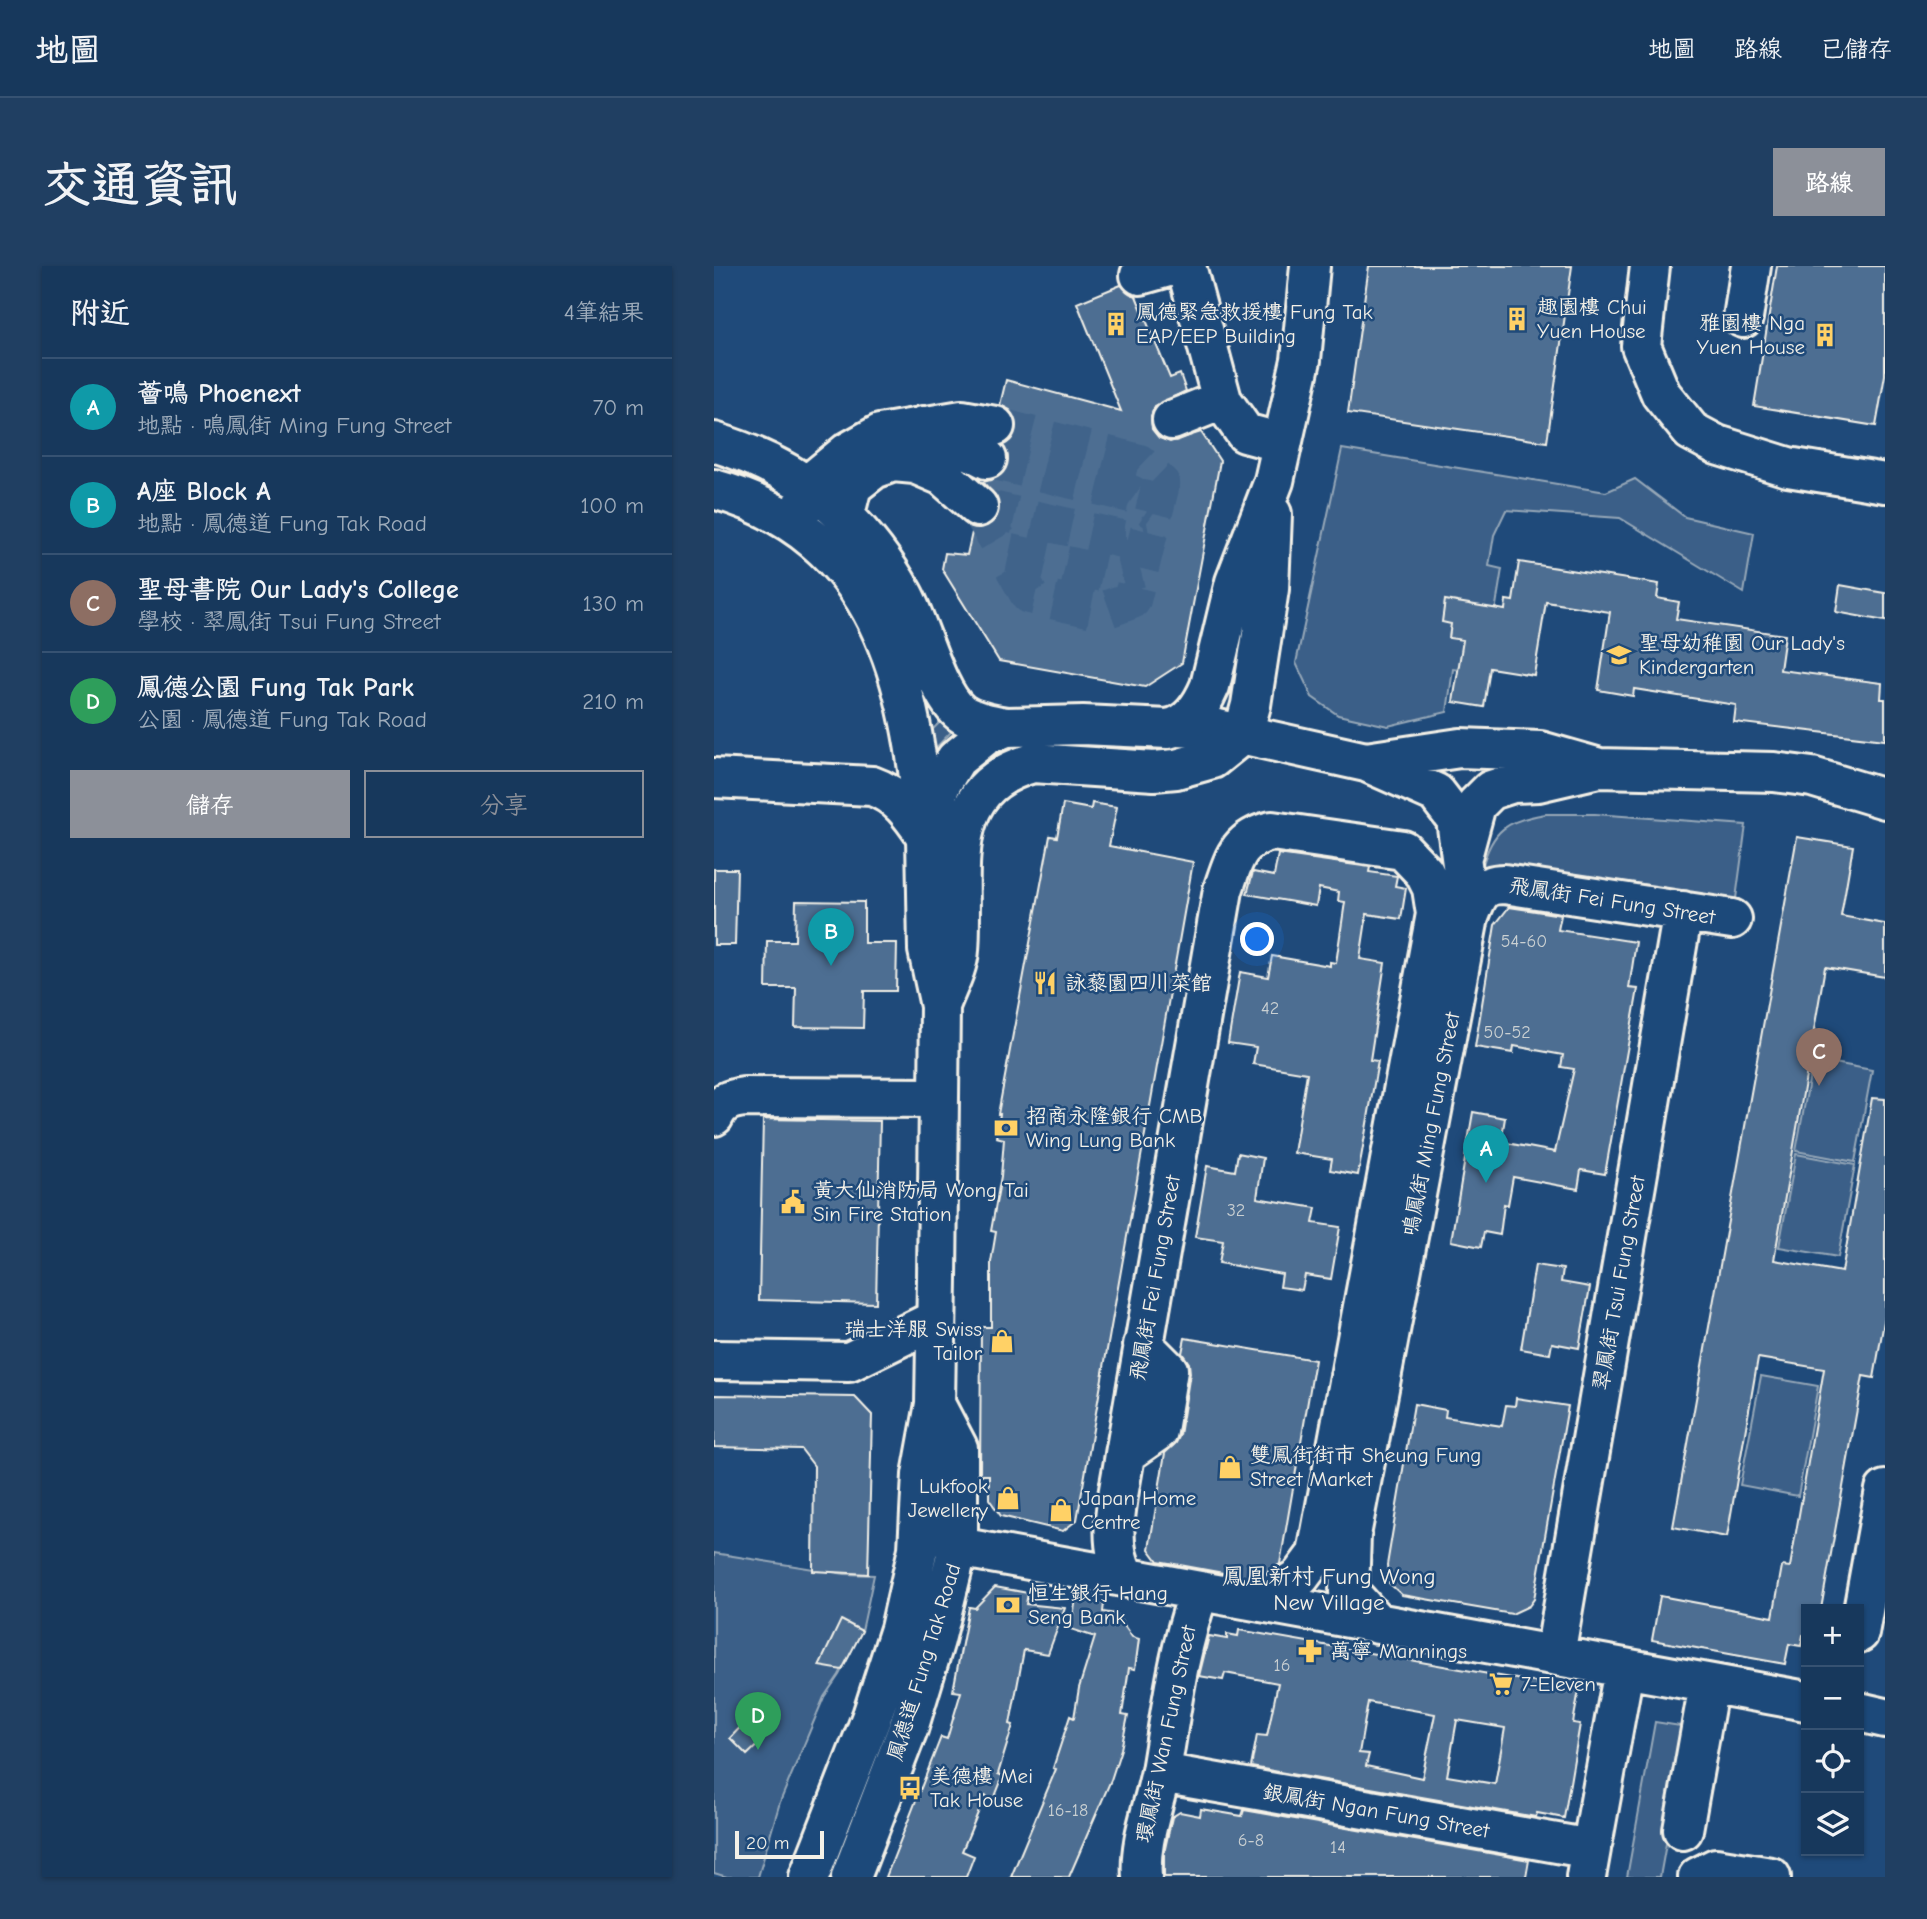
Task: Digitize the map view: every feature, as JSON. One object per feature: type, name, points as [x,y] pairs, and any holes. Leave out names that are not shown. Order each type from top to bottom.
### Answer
[{"type":"street","points":[[1186,266],[1223,400],[1245,433],[1282,443]]},
{"type":"street","points":[[1177,727],[1195,714],[1210,686],[1236,582],[1274,481],[1301,360],[1310,266]]},
{"type":"street","points":[[1650,266],[1641,346],[1661,394],[1692,431],[1717,445],[1788,467],[1885,483]]},
{"type":"street","points":[[1743,318],[1752,266]]},
{"type":"street","points":[[1172,421],[1223,400]]},
{"type":"street","points":[[797,524],[808,485],[848,452],[871,438],[900,429],[962,420],[991,443]]},
{"type":"street","points":[[714,442],[783,469],[845,514],[904,594],[926,643],[938,681],[951,702],[974,720],[1006,727],[1083,725],[1157,730],[1177,727],[1218,729],[1366,762],[1460,748],[1541,751],[1598,768]]},
{"type":"street","points":[[845,514],[852,486],[874,469],[893,462],[915,464],[943,476],[978,507]]},
{"type":"street","points":[[1242,734],[1251,705],[1269,589],[1274,481]]},
{"type":"street","points":[[714,489],[734,494],[797,524],[846,573],[884,632],[908,707],[921,781],[926,836]]},
{"type":"street","points":[[926,836],[942,782],[956,759],[986,735],[1006,727]]},
{"type":"street","name":"鳳德道 Fung Tak Road","points":[[940,1006],[959,953],[960,856],[964,827],[975,800],[991,782],[1014,768],[1033,763],[1161,772],[1212,759],[1242,734]]},
{"type":"street","name":"鳴鳳街 Ming Fung Street","points":[[1261,1602],[1300,1577],[1317,1554],[1436,914],[1432,888],[1442,869],[1456,819],[1436,793],[1366,762]]},
{"type":"street","points":[[1442,869],[1476,805],[1491,790],[1513,783],[1538,782],[1598,768],[1774,772],[1812,777],[1885,799]]},
{"type":"street","points":[[714,778],[872,786],[888,791],[926,836]]},
{"type":"street","name":"飛鳳街 Fei Fung Street","points":[[1125,1576],[1117,1561],[1114,1540],[1125,1454],[1223,890],[1237,851],[1256,835],[1272,831],[1403,850],[1442,869]]},
{"type":"street","name":"鳳德道 Fung Tak Road","points":[[809,1877],[872,1716],[900,1629],[918,1549],[922,1475],[935,1404],[940,1006],[928,950],[926,836]]},
{"type":"street","name":"鳴鳳街 Ming Fung Street","points":[[1378,1624],[1349,1592],[1351,1535],[1469,917],[1442,869]]},
{"type":"street","name":"飛鳳街 Fei Fung Street","points":[[1469,917],[1481,890],[1491,884],[1732,919]]},
{"type":"street","name":"翠鳳街 Tsui Fung Street","points":[[1555,1655],[1683,911]]},
{"type":"street","points":[[714,1116],[717,1108],[729,1099],[744,1097],[938,1098]]},
{"type":"street","points":[[714,1360],[849,1362],[935,1320]]},
{"type":"street","name":"鳳德道 Fung Tak Road","points":[[851,1877],[909,1727],[935,1640],[958,1547],[958,1448],[935,1404]]},
{"type":"street","points":[[1864,1606],[1885,1490]]},
{"type":"street","points":[[920,1519],[958,1547],[1801,1700]]},
{"type":"street","points":[[1261,1602],[1311,1587],[1351,1535]]},
{"type":"street","name":"環鳳街 Wan Fung Street","points":[[1142,1877],[1140,1858],[1161,1773],[1176,1667],[1199,1592]]},
{"type":"street","points":[[1590,1855],[1622,1686]]},
{"type":"street","points":[[1682,1830],[1706,1701]]},
{"type":"street","points":[[1864,1713],[1885,1718]]},
{"type":"street","name":"銀鳳街 Ngan Fung Street","points":[[1161,1773],[1590,1855]]},
{"type":"street","points":[[1698,1877],[1716,1868],[1730,1868],[1771,1877]]},
{"type":"shaded area","points":[[1342,449],[1606,492],[1635,479],[1685,517],[1754,533],[1744,593],[1620,518],[1506,510],[1494,535],[1489,566],[1502,569],[1485,673],[1453,669],[1447,712],[1388,726],[1338,715],[1312,697],[1296,663]]},
{"type":"shaded area","points":[[940,722],[953,730],[927,757],[923,739]]},
{"type":"shaded area","points":[[1546,814],[1595,814],[1746,825],[1735,906],[1482,868],[1491,844],[1504,829],[1521,819]]},
{"type":"shaded area","points":[[1813,1059],[1872,1070],[1855,1162],[1796,1151]]},
{"type":"shaded area","points":[[1796,1154],[1855,1165],[1838,1257],[1779,1247]]},
{"type":"shaded area","points":[[1761,1376],[1818,1386],[1798,1496],[1740,1485]]},
{"type":"shaded area","points":[[714,1553],[845,1574],[874,1575],[862,1631],[824,1697],[780,1802],[758,1877],[727,1877],[714,1873]]},
{"type":"shaded area","points":[[1655,1722],[1687,1727],[1660,1877],[1627,1877]]},
{"type":"building","points":[[1369,266],[1572,266],[1547,442],[1348,413]]},
{"type":"building","name":"雅園樓 Nga Yuen House","points":[[1777,266],[1885,266],[1885,375],[1876,426],[1754,406]]},
{"type":"building","points":[[1121,285],[1136,296],[1170,378],[1180,374],[1186,391],[1155,406],[1151,416],[1152,429],[1159,438],[1170,442],[1201,432],[1220,461],[1182,663],[1145,687],[999,661],[942,569],[945,553],[967,555],[973,528],[986,527],[994,522],[999,512],[998,499],[983,482],[998,478],[1006,470],[1009,457],[1004,446],[1016,431],[1015,418],[1010,410],[1000,405],[1006,380],[1121,411],[1077,303]]},
{"type":"building","points":[[1519,562],[1659,584],[1657,598],[1679,602],[1676,619],[1785,635],[1780,670],[1882,683],[1881,699],[1885,699],[1885,740],[1734,722],[1736,705],[1634,689],[1633,696],[1598,690],[1610,612],[1546,602],[1534,675],[1490,668],[1484,707],[1453,702],[1463,640],[1449,638],[1451,624],[1442,622],[1445,600],[1505,610],[1506,600],[1513,601]]},
{"type":"building","points":[[1840,585],[1885,593],[1885,621],[1836,612]]},
{"type":"building","points":[[1092,803],[1117,807],[1109,846],[1193,862],[1077,1520],[1063,1531],[1001,1516],[989,1499],[989,1475],[980,1475],[981,1327],[991,1327],[991,1262],[996,1232],[991,1231],[1001,1176],[1004,1139],[996,1137],[998,1114],[1050,836],[1057,837],[1063,804],[1091,809]]},
{"type":"building","points":[[1797,837],[1853,846],[1841,916],[1885,924],[1885,977],[1825,967],[1774,1260],[1842,1272],[1872,1098],[1885,1099],[1885,1316],[1874,1378],[1863,1376],[1822,1604],[1801,1604],[1801,1646],[1789,1644],[1785,1664],[1652,1640],[1660,1596],[1773,1617],[1782,1566],[1790,1567],[1824,1369],[1758,1358],[1727,1537],[1673,1527]]},
{"type":"building","points":[[1278,854],[1370,867],[1369,872],[1397,876],[1395,886],[1406,888],[1401,919],[1367,914],[1360,959],[1385,963],[1370,1060],[1378,1061],[1358,1175],[1330,1170],[1332,1159],[1294,1153],[1307,1073],[1253,1064],[1256,1047],[1228,1043],[1240,972],[1268,977],[1272,956],[1330,966],[1330,962],[1336,963],[1345,902],[1338,901],[1339,892],[1319,888],[1316,906],[1247,894],[1253,872],[1274,876]]},
{"type":"building","points":[[714,869],[737,869],[735,945],[714,945]]},
{"type":"building","points":[[796,901],[864,902],[864,943],[897,943],[896,991],[864,991],[863,1028],[795,1027],[796,988],[766,988],[767,941],[795,941]]},
{"type":"building","points":[[1509,907],[1561,915],[1558,930],[1636,942],[1629,988],[1638,989],[1605,1174],[1581,1170],[1578,1189],[1513,1177],[1508,1205],[1504,1204],[1500,1235],[1484,1232],[1481,1247],[1451,1241],[1473,1112],[1505,1118],[1501,1142],[1555,1152],[1574,1069],[1561,1067],[1563,1055],[1514,1046],[1513,1053],[1475,1047],[1495,925]]},
{"type":"building","points":[[763,1119],[880,1121],[876,1303],[759,1300]]},
{"type":"building","points":[[1238,1153],[1263,1158],[1257,1198],[1316,1208],[1313,1223],[1340,1227],[1331,1279],[1305,1275],[1302,1290],[1280,1287],[1282,1274],[1219,1263],[1223,1241],[1195,1237],[1207,1166],[1235,1171]]},
{"type":"building","points":[[1535,1265],[1563,1269],[1561,1282],[1590,1287],[1579,1348],[1552,1343],[1550,1354],[1521,1349]]},
{"type":"building","name":"雙鳳街街市 Sheung Fung Street Market","points":[[1185,1338],[1315,1360],[1280,1564],[1256,1579],[1158,1561],[1149,1549],[1165,1453],[1180,1435],[1190,1373],[1189,1363],[1182,1353]]},
{"type":"building","points":[[714,1395],[855,1397],[872,1415],[868,1574],[813,1571],[814,1466],[801,1449],[714,1447]]},
{"type":"building","points":[[1516,1398],[1568,1406],[1534,1599],[1529,1606],[1512,1614],[1402,1595],[1389,1583],[1387,1565],[1414,1404],[1446,1410],[1445,1417],[1502,1426],[1506,1405],[1515,1406]]},
{"type":"building","points":[[995,1587],[1028,1593],[1026,1604],[1065,1608],[1048,1654],[1024,1650],[1010,1724],[1013,1725],[998,1774],[1003,1776],[994,1799],[985,1796],[962,1851],[974,1856],[966,1877],[886,1877],[941,1737],[947,1739],[961,1692],[953,1691],[969,1607],[975,1608]]},
{"type":"building","points":[[1076,1598],[1104,1603],[1103,1612],[1116,1614],[1132,1637],[1139,1639],[1135,1669],[1129,1668],[1122,1715],[1128,1716],[1121,1749],[1111,1780],[1069,1877],[1011,1877],[1056,1769],[1053,1768],[1070,1716],[1074,1718],[1079,1688],[1095,1637],[1071,1629]]},
{"type":"building","points":[[841,1620],[862,1631],[842,1670],[819,1666]]},
{"type":"building","points":[[1239,1630],[1579,1690],[1573,1723],[1580,1724],[1564,1818],[1537,1813],[1536,1817],[1251,1767],[1257,1735],[1267,1736],[1278,1683],[1225,1673],[1223,1680],[1199,1676],[1209,1636],[1227,1639],[1227,1634],[1238,1636]],"holes":[[[1368,1702],[1435,1714],[1422,1778],[1366,1766],[1369,1754],[1359,1753]],[[1457,1720],[1505,1728],[1495,1784],[1447,1776]]]},
{"type":"building","points":[[750,1717],[768,1735],[747,1755],[730,1738]]},
{"type":"building","points":[[1201,1809],[1242,1816],[1244,1810],[1529,1860],[1526,1877],[1164,1877],[1164,1853],[1172,1817],[1180,1812],[1200,1816]]},
{"type":"tunnel","points":[[995,426],[1139,463],[1161,484],[1132,600],[1102,611],[1029,595],[1005,552]]},
{"type":"tunnel","points":[[987,459],[1131,494],[1155,511]]},
{"type":"tunnel","points":[[978,507],[1005,552],[1113,575],[1140,568]]},
{"type":"tunnel","points":[[978,507],[1122,539],[1149,534]]},
{"type":"place","name":"趣園樓 Chui Yuen House","points":[[1517,319]]},
{"type":"place","name":"鳳德緊急救援樓 Fung Tak EAP/EEP Building","points":[[1116,324]]},
{"type":"place","name":"雅園樓 Nga Yuen House","points":[[1825,335]]},
{"type":"place","name":"聖母幼稚園 Our Lady's Kindergarten","points":[[1619,655]]},
{"type":"place","name":"A座 Block A","points":[[831,966]]},
{"type":"place","name":"詠藜園四川菜館","points":[[1045,983]]},
{"type":"place","name":"聖母書院 Our Lady's College","points":[[1819,1086]]},
{"type":"place","name":"招商永隆銀行 CMB Wing Lung Bank","points":[[1006,1128]]},
{"type":"place","name":"薈鳴 Phoenext","points":[[1486,1183]]},
{"type":"place","name":"黃大仙消防局 Wong Tai Sin Fire Station","points":[[793,1202]]},
{"type":"place","name":"瑞士洋服 Swiss Tailor","points":[[1002,1341]]},
{"type":"place","name":"雙鳳街街市 Sheung Fung Street Market","points":[[1230,1467]]},
{"type":"place","name":"Lukfook Jewellery","points":[[1008,1498]]},
{"type":"place","name":"Japan Home Centre","points":[[1061,1510]]},
{"type":"place","name":"恒生銀行 Hang Seng Bank","points":[[1008,1605]]},
{"type":"place","name":"萬寧 Mannings","points":[[1310,1651]]},
{"type":"place","name":"7-Eleven","points":[[1501,1684]]},
{"type":"place","name":"鳳德公園 Fung Tak Park","points":[[758,1750]]},
{"type":"place","name":"美德樓 Mei Tak House","points":[[910,1788]]},
{"type":"district","name":"鳳凰新村 Fung Wong New Village","points":[[1329,1589]]}]
